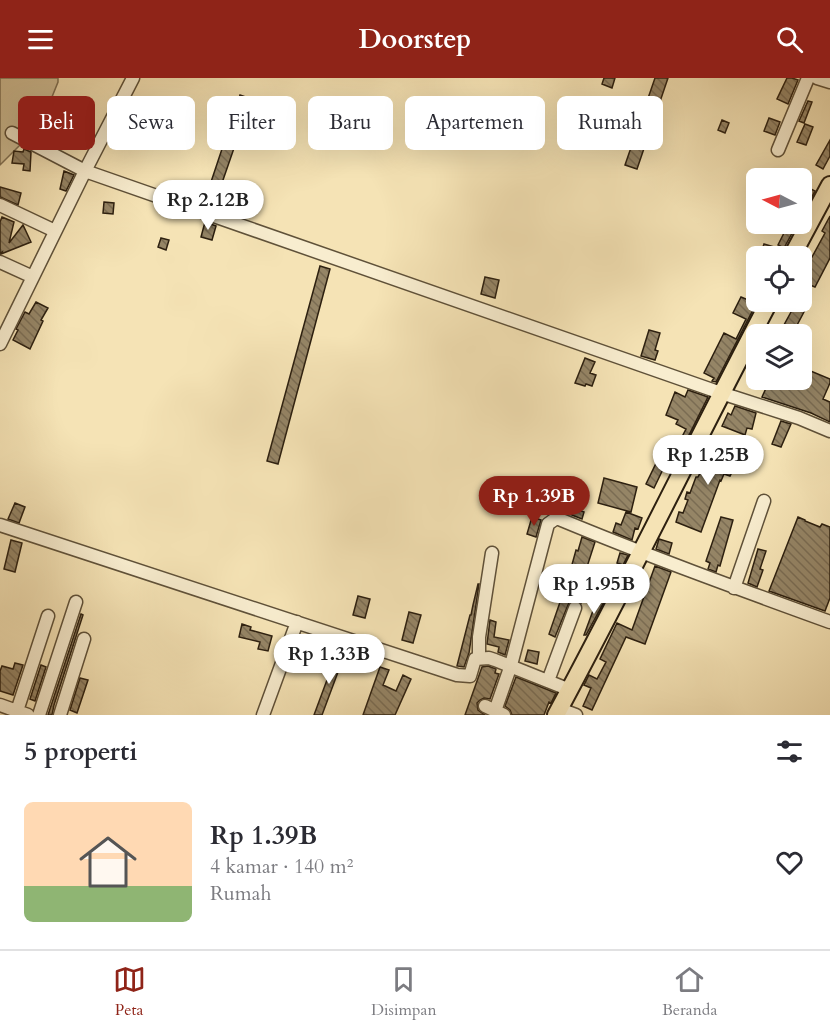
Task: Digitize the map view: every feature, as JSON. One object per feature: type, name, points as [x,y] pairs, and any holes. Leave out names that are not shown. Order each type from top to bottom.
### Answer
[{"type":"highway","points":[[797,246],[830,185]]},
{"type":"highway","points":[[558,712],[764,312]]},
{"type":"street","points":[[0,344],[133,78]]},
{"type":"street","points":[[778,150],[808,78]]},
{"type":"street","points":[[817,78],[830,82]]},
{"type":"street","points":[[12,133],[85,171],[721,393],[799,418],[830,431]]},
{"type":"street","points":[[0,205],[55,231]]},
{"type":"street","points":[[0,262],[33,277]]},
{"type":"street","points":[[734,588],[765,501]]},
{"type":"street","points":[[494,711],[511,665],[548,524],[552,520],[559,519],[641,553],[830,622]]},
{"type":"street","points":[[0,525],[457,675],[470,676],[475,659],[489,658],[570,690]]},
{"type":"street","points":[[479,658],[479,637],[492,554]]},
{"type":"street","points":[[39,715],[76,602]]},
{"type":"street","points":[[548,681],[575,608]]},
{"type":"street","points":[[0,705],[22,713],[48,616]]},
{"type":"street","points":[[263,715],[297,622]]},
{"type":"street","points":[[60,715],[84,639]]},
{"type":"street","points":[[558,712],[576,715]]},
{"type":"shaded area","points":[[0,78],[58,78],[52,96],[18,96],[18,147],[0,165]]},
{"type":"building","points":[[604,78],[615,78],[612,88],[602,84]]},
{"type":"building","points":[[655,78],[668,78],[662,96],[649,96]]},
{"type":"building","points":[[787,78],[798,80],[788,104],[777,99]]},
{"type":"building","points":[[808,101],[812,102],[804,123],[799,121]]},
{"type":"building","points":[[769,118],[780,122],[775,135],[764,131]]},
{"type":"building","points":[[722,120],[729,123],[725,133],[718,130]]},
{"type":"building","points":[[805,124],[813,127],[806,145],[797,142]]},
{"type":"building","points":[[830,140],[830,156],[823,169],[816,165]]},
{"type":"building","points":[[26,150],[31,152],[30,171],[23,170],[24,164],[12,163],[14,151]]},
{"type":"building","points":[[222,150],[233,150],[214,206],[204,203]]},
{"type":"building","points":[[630,150],[643,150],[637,169],[625,165]]},
{"type":"building","points":[[64,171],[74,175],[66,191],[60,189]]},
{"type":"building","points":[[0,187],[21,193],[18,205],[0,197]]},
{"type":"building","points":[[104,202],[114,203],[113,214],[103,213]]},
{"type":"building","points":[[830,216],[830,258],[815,287],[812,286],[812,257],[825,233],[822,231]]},
{"type":"building","points":[[2,217],[14,222],[9,243],[23,225],[31,242],[1,254],[0,222]]},
{"type":"building","points":[[205,222],[216,226],[212,240],[201,237]]},
{"type":"building","points":[[784,234],[792,234],[785,246],[778,245]]},
{"type":"building","points":[[161,238],[169,240],[166,250],[158,247]]},
{"type":"building","points":[[320,266],[330,269],[278,464],[267,461]]},
{"type":"building","points":[[485,277],[499,280],[495,298],[481,294]]},
{"type":"building","points":[[741,297],[746,299],[746,312],[752,312],[716,382],[712,381],[714,378],[704,373],[724,333],[736,339],[746,319],[733,313]]},
{"type":"building","points":[[36,302],[48,308],[30,349],[13,340],[25,312],[29,314]]},
{"type":"building","points":[[791,312],[804,312],[798,324],[784,324]]},
{"type":"building","points":[[649,330],[660,333],[655,350],[658,351],[655,360],[641,356]]},
{"type":"building","points":[[585,358],[595,362],[590,373],[596,375],[592,386],[575,383]]},
{"type":"building","points":[[812,372],[830,379],[823,399],[830,402],[830,422],[811,413],[762,397],[765,390],[812,390]]},
{"type":"building","points":[[688,390],[708,397],[673,467],[666,463],[654,488],[646,484],[662,451],[672,456],[686,429],[676,424],[678,420],[666,415],[675,392],[685,397]]},
{"type":"building","points":[[735,406],[756,413],[752,429],[747,428],[745,435],[722,426],[728,413],[731,415]]},
{"type":"building","points":[[781,421],[791,424],[781,447],[772,444]]},
{"type":"building","points":[[720,441],[742,452],[730,476],[724,474],[720,480],[701,532],[676,522],[679,512],[683,513],[688,500],[685,499],[687,492],[690,493],[712,449],[715,451]]},
{"type":"building","points":[[604,478],[637,487],[631,512],[598,503]]},
{"type":"building","points":[[15,503],[25,507],[19,523],[8,519]]},
{"type":"building","points":[[558,503],[584,512],[582,519],[556,511]]},
{"type":"building","points":[[626,512],[642,518],[638,529],[635,528],[632,540],[613,532],[616,523],[621,525]]},
{"type":"building","points":[[532,517],[541,520],[536,537],[527,534]]},
{"type":"building","points":[[721,517],[733,520],[720,566],[718,565],[716,572],[708,569],[710,563],[706,561]]},
{"type":"building","points":[[798,517],[820,527],[822,524],[830,527],[830,598],[825,611],[769,591]]},
{"type":"building","points":[[582,537],[595,542],[585,573],[591,575],[581,603],[570,601],[555,637],[549,634]]},
{"type":"building","points":[[659,539],[672,543],[669,554],[656,549]]},
{"type":"building","points":[[11,540],[22,543],[15,572],[4,569]]},
{"type":"building","points":[[758,549],[766,551],[757,587],[748,583]]},
{"type":"building","points":[[620,553],[628,555],[623,565],[617,563]]},
{"type":"building","points":[[655,566],[671,572],[645,644],[626,637],[592,710],[583,706],[591,688],[584,685],[589,675],[597,679],[606,662],[600,659],[617,623],[632,630]]},
{"type":"building","points":[[478,584],[469,653],[464,667],[457,666],[471,615]]},
{"type":"building","points":[[358,596],[370,599],[365,618],[353,615]]},
{"type":"building","points":[[597,600],[604,602],[584,635]]},
{"type":"building","points":[[409,612],[421,615],[413,643],[402,640]]},
{"type":"building","points":[[81,614],[83,615],[52,715],[48,715]]},
{"type":"building","points":[[490,620],[496,622],[494,637],[509,640],[505,655],[498,652],[499,647],[487,644]]},
{"type":"building","points":[[242,624],[251,627],[250,630],[272,636],[268,651],[258,649],[260,642],[239,637]]},
{"type":"building","points":[[528,650],[539,652],[537,664],[525,661]]},
{"type":"building","points":[[337,653],[344,656],[322,715],[314,715]]},
{"type":"building","points":[[15,663],[23,665],[13,695],[0,691],[0,671],[2,666],[13,669]]},
{"type":"building","points":[[41,665],[46,667],[35,701],[30,699]]},
{"type":"building","points":[[488,666],[496,669],[495,673],[499,674],[490,699],[484,698],[477,703],[478,710],[485,715],[465,715],[482,667]]},
{"type":"building","points":[[380,667],[389,670],[383,685],[396,691],[403,675],[411,679],[395,715],[363,715]]},
{"type":"building","points":[[516,677],[556,693],[551,703],[549,702],[544,715],[512,715],[505,706]]},
{"type":"building","points":[[80,678],[88,680],[77,713],[70,710]]}]
